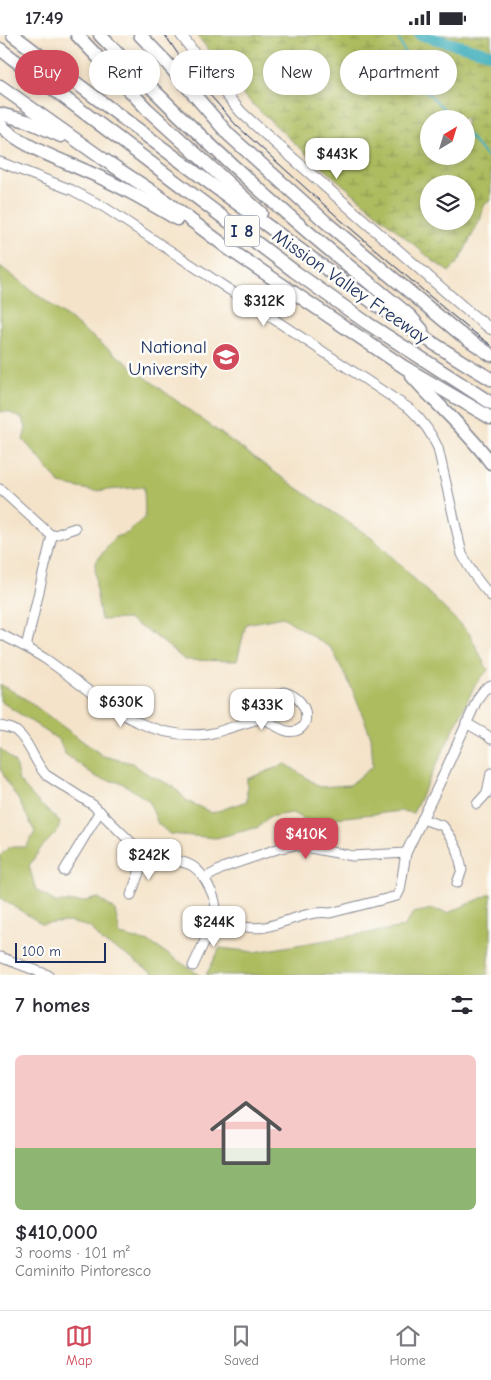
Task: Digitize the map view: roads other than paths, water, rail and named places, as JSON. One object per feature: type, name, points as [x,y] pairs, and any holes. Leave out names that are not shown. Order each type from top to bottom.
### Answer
[{"type":"highway","name":"Mission Valley Freeway","points":[[13,35],[370,301],[491,379]]},
{"type":"highway","points":[[77,35],[147,109],[256,207],[279,234]]},
{"type":"highway","points":[[100,35],[202,137],[302,227],[410,316],[434,343]]},
{"type":"highway","points":[[140,35],[229,135],[328,224],[459,333],[490,355]]},
{"type":"highway","points":[[150,35],[239,142]]},
{"type":"highway","name":"Mission Valley Freeway","points":[[0,49],[294,271],[389,337],[491,403]]},
{"type":"highway","points":[[0,86],[40,120],[156,194],[229,249],[404,367],[491,418]]},
{"type":"highway","points":[[0,114],[40,120]]},
{"type":"highway","points":[[0,125],[33,148],[123,188],[229,249]]},
{"type":"highway","points":[[404,367],[465,431],[491,463]]},
{"type":"main road","points":[[181,35],[241,112],[470,313],[491,329]]},
{"type":"street","points":[[0,162],[72,189],[104,207],[410,409],[421,419],[438,448],[462,554],[470,570],[491,595]]},
{"type":"street","points":[[0,489],[52,536]]},
{"type":"street","points":[[52,536],[75,528]]},
{"type":"street","points":[[26,647],[52,536]]},
{"type":"street","points":[[0,634],[46,659],[121,714],[137,723],[165,732],[209,734],[263,718],[281,729],[292,732],[298,730],[303,725],[306,713],[300,701],[290,693],[284,692],[272,698],[268,703],[263,718]]},
{"type":"street","points":[[214,921],[264,927],[319,911],[330,913],[397,896],[400,890],[406,853],[478,698],[484,690],[491,686]]},
{"type":"street","points":[[466,723],[491,739]]},
{"type":"street","points":[[0,726],[15,729],[26,742],[41,770],[46,775],[93,805],[140,851],[147,856],[183,861],[194,867],[205,878],[216,901],[216,915],[193,966]]},
{"type":"street","points":[[477,804],[488,793],[491,773]]},
{"type":"street","points":[[64,871],[100,811]]},
{"type":"street","points":[[422,819],[443,826],[452,839],[458,851],[462,870],[457,883]]},
{"type":"street","points":[[205,878],[225,867],[294,845],[353,856],[406,853]]},
{"type":"street","points":[[131,895],[142,864],[147,856]]},
{"type":"street","points":[[0,957],[41,974]]},
{"type":"waterway","points":[[397,35],[419,85],[445,110]]},
{"type":"waterway","points":[[420,35],[491,54]]},
{"type":"waterway","points":[[475,143],[491,160]]},
{"type":"tram line","points":[[165,35],[191,73],[236,125],[342,221],[446,310],[491,345]]},
{"type":"place","name":"National University","points":[[226,357]]}]
